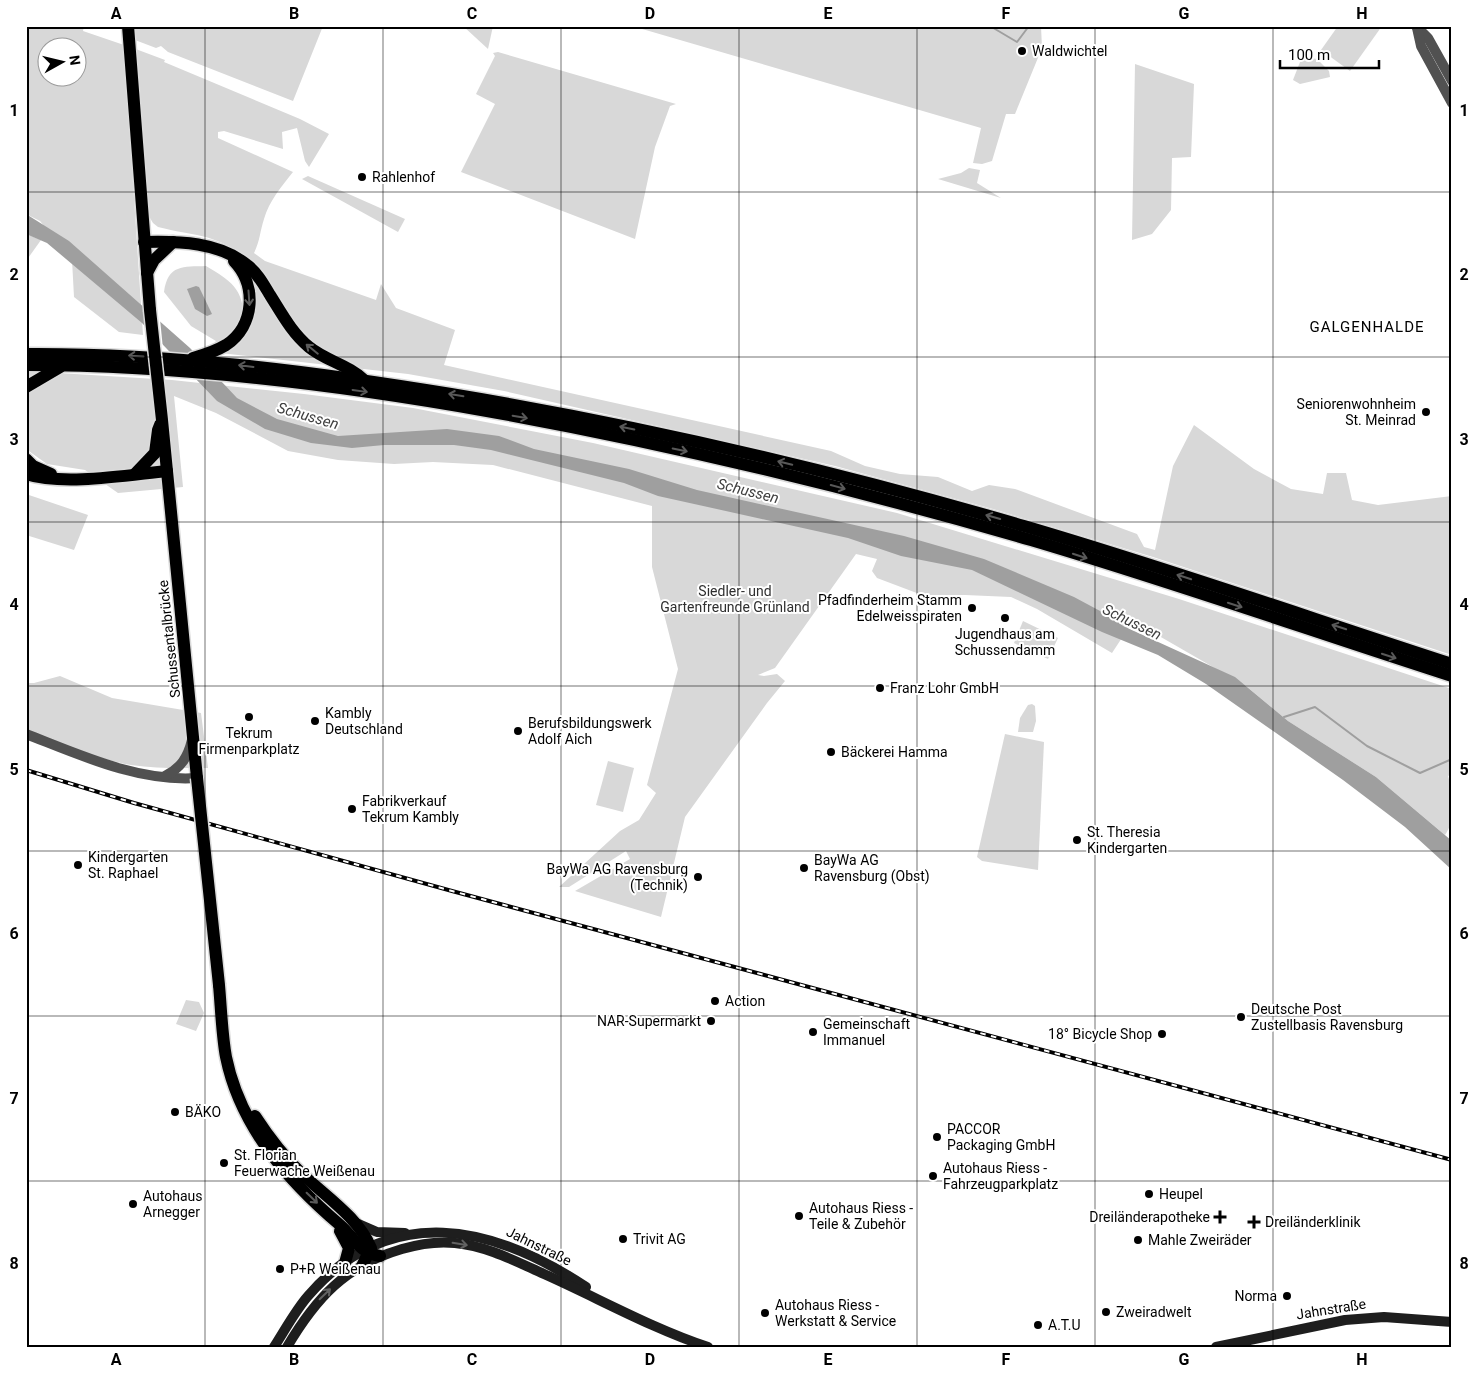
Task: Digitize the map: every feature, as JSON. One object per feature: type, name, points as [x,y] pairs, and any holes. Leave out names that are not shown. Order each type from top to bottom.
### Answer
[{"type":"main road","name":"Schussentalbrücke","points":[[128,26],[144,242],[197,778],[225,1036]]},
{"type":"main road","points":[[144,242],[173,242],[204,246],[247,264],[258,276],[284,318],[309,347],[322,356],[355,371],[364,380]]},
{"type":"main road","points":[[147,273],[154,260],[173,242]]},
{"type":"main road","points":[[186,360],[226,345],[237,335],[250,312],[250,296],[246,280],[240,268],[229,255]]},
{"type":"main road","points":[[26,354],[62,359],[161,358],[226,364],[364,380],[573,416],[761,457],[902,492],[1040,531],[1452,664]]},
{"type":"main road","points":[[26,364],[62,359]]},
{"type":"main road","points":[[26,387],[62,359]]},
{"type":"main road","points":[[82,359],[354,390],[505,414],[645,442],[823,483],[1034,541],[1452,676]]},
{"type":"main road","points":[[135,474],[155,453],[158,430],[162,420]]},
{"type":"main road","points":[[26,459],[45,472],[63,478]]},
{"type":"main road","points":[[26,474],[42,478],[63,478],[167,471]]},
{"type":"main road","points":[[225,1036],[226,1056],[234,1084],[255,1132],[290,1178],[349,1232],[369,1255]]},
{"type":"main road","points":[[225,1036],[243,1092],[263,1128],[299,1171],[354,1222],[366,1238],[369,1255]]},
{"type":"main road","points":[[334,1220],[349,1248],[346,1262]]},
{"type":"main road","points":[[354,1222],[376,1232],[411,1233]]},
{"type":"main road","name":"Jahnstraße","points":[[286,1347],[317,1302],[335,1285],[369,1255],[411,1233],[440,1231],[467,1234],[492,1240],[530,1255],[570,1277],[609,1303]]},
{"type":"main road","name":"Jahnstraße","points":[[274,1347],[308,1296],[327,1276],[346,1262],[412,1246],[453,1242],[487,1250],[526,1265],[658,1327],[708,1347]]},
{"type":"main road","points":[[526,1265],[530,1255]]},
{"type":"main road","name":"Jahnstraße","points":[[1216,1347],[1346,1320],[1384,1317],[1452,1322]]},
{"type":"street","points":[[1418,27],[1428,38],[1452,81]]},
{"type":"street","points":[[1418,27],[1421,46],[1452,103]]},
{"type":"street","points":[[26,734],[116,767],[164,777],[197,778]]},
{"type":"street","points":[[164,777],[176,771],[184,762],[193,737]]},
{"type":"green space","points":[[26,26],[84,26],[83,31],[124,45],[143,335],[119,332],[74,297],[72,260],[40,221],[26,214]]},
{"type":"green space","points":[[134,26],[323,26],[293,101],[168,52],[161,46],[156,48],[135,40]]},
{"type":"green space","points":[[463,26],[493,26],[488,49]]},
{"type":"green space","points":[[632,26],[1041,26],[1042,48],[1015,114],[1006,114],[992,161],[982,164],[973,163],[981,128]]},
{"type":"green space","points":[[1338,26],[1382,26],[1350,71],[1321,50]]},
{"type":"green space","points":[[133,48],[300,119],[329,134],[309,167],[305,161],[297,128],[282,132],[283,149],[224,131],[218,132],[218,138],[293,172],[269,206],[254,253],[265,261],[376,300],[381,284],[396,308],[455,330],[444,365],[831,451],[865,466],[900,474],[938,477],[972,491],[989,485],[1015,489],[1137,534],[1144,547],[1155,550],[1173,466],[1194,425],[1254,469],[1291,489],[1323,494],[1327,473],[1346,473],[1352,500],[1378,505],[1452,496],[1452,655],[1153,557],[993,509],[835,466],[504,391],[408,374],[211,352],[244,325],[251,263],[239,253],[218,241],[158,227],[147,213]]},
{"type":"green space","points":[[498,52],[676,104],[670,106],[655,147],[635,239],[461,172],[495,104],[476,94],[495,56],[493,53]]},
{"type":"green space","points":[[1310,58],[1317,59],[1329,71],[1330,77],[1300,84],[1293,80],[1300,62]]},
{"type":"green space","points":[[1135,64],[1194,84],[1191,157],[1172,158],[1171,210],[1152,234],[1132,240]]},
{"type":"green space","points":[[969,168],[980,170],[977,183],[1001,198],[938,179],[961,173]]},
{"type":"green space","points":[[308,176],[405,219],[398,232],[302,179]]},
{"type":"green space","points":[[26,234],[41,240],[26,261]]},
{"type":"green space","points":[[206,266],[234,286],[241,300],[244,319],[225,341],[213,345],[216,341],[191,326],[164,292],[169,276],[173,272],[184,267]]},
{"type":"green space","name":"Siedler- und Gartenfreunde Grünland","points":[[26,371],[172,380],[304,394],[413,408],[593,443],[897,513],[1179,599],[1452,689],[1452,774],[1448,776],[1452,791],[1453,807],[1449,829],[1445,835],[1376,777],[1288,721],[1246,686],[1133,621],[1112,653],[1037,609],[1011,597],[922,595],[877,578],[872,571],[877,559],[856,554],[775,668],[758,675],[777,674],[785,681],[685,817],[661,917],[575,891],[630,859],[626,851],[569,887],[559,887],[620,831],[639,820],[656,793],[647,785],[678,669],[652,567],[652,506],[493,465],[433,462],[394,464],[338,460],[288,451],[216,413],[174,396],[183,487],[118,493],[85,470],[47,464],[26,449]]},
{"type":"green space","points":[[26,494],[88,515],[74,550],[26,535]]},
{"type":"green space","points":[[1023,621],[1058,638],[1048,659],[1014,643]]},
{"type":"green space","points":[[60,676],[112,698],[201,713],[208,768],[131,765],[91,754],[26,730],[26,683],[34,683]]},
{"type":"green space","points":[[1032,704],[1035,706],[1036,721],[1033,732],[1018,732],[1020,718],[1028,705]]},
{"type":"green space","points":[[1005,734],[1044,742],[1038,870],[982,861],[977,857]]},
{"type":"green space","points":[[608,761],[634,768],[623,812],[596,805]]},
{"type":"green space","points":[[186,1000],[199,1002],[204,1013],[196,1031],[176,1024]]},
{"type":"shaded area","points":[[26,214],[69,241],[190,348],[237,398],[277,419],[338,436],[447,429],[499,436],[534,449],[629,469],[697,490],[904,536],[984,559],[1074,597],[1115,619],[1123,626],[1235,677],[1288,721],[1376,777],[1452,841],[1452,870],[1405,827],[1343,780],[1206,684],[1158,655],[1102,632],[972,570],[901,556],[848,538],[658,496],[624,483],[491,450],[454,445],[384,445],[352,448],[311,443],[265,429],[217,401],[142,323],[47,243],[26,234]]},
{"type":"shaded area","points":[[199,287],[212,314],[207,316],[195,309],[187,289]]},
{"type":"pier","points":[[143,303],[160,319],[163,349],[145,330]]},
{"type":"waterway","points":[[990,26],[1017,42],[1029,26]]},
{"type":"waterway","points":[[1284,717],[1315,707],[1367,746],[1420,773],[1452,759]]},
{"type":"railway","points":[[26,770],[134,803],[452,891],[1452,1160]]},
{"type":"place","name":"Waldwichtel","points":[[1022,51]]},
{"type":"place","name":"Rahlenhof","points":[[362,177]]},
{"type":"place","name":"Seniorenwohnheim St. Meinrad","points":[[1426,412]]},
{"type":"place","name":"Pfadfinderheim Stamm Edelweisspiraten","points":[[972,608]]},
{"type":"place","name":"Jugendhaus am Schussendamm","points":[[1005,618]]},
{"type":"place","name":"Franz Lohr GmbH","points":[[880,688]]},
{"type":"place","name":"Tekrum Firmenparkplatz","points":[[249,717]]},
{"type":"place","name":"Kambly Deutschland","points":[[315,721]]},
{"type":"place","name":"Berufsbildungswerk Adolf Aich","points":[[518,731]]},
{"type":"place","name":"Bäckerei Hamma","points":[[831,752]]},
{"type":"place","name":"Fabrikverkauf Tekrum Kambly","points":[[352,809]]},
{"type":"place","name":"St. Theresia Kindergarten","points":[[1077,840]]},
{"type":"place","name":"Kindergarten St. Raphael","points":[[78,865]]},
{"type":"place","name":"BayWa AG Ravensburg (Obst)","points":[[804,868]]},
{"type":"place","name":"BayWa AG Ravensburg (Technik)","points":[[698,877]]},
{"type":"place","name":"Action","points":[[715,1001]]},
{"type":"place","name":"Deutsche Post Zustellbasis Ravensburg","points":[[1241,1017]]},
{"type":"place","name":"NAR-Supermarkt","points":[[711,1021]]},
{"type":"place","name":"Gemeinschaft Immanuel","points":[[813,1032]]},
{"type":"place","name":"18° Bicycle Shop","points":[[1162,1034]]},
{"type":"place","name":"BÄKO","points":[[175,1112]]},
{"type":"place","name":"PACCOR Packaging GmbH","points":[[937,1137]]},
{"type":"place","name":"St. Florian Feuerwache Weißenau","points":[[224,1163]]},
{"type":"place","name":"Autohaus Riess - Fahrzeugparkplatz","points":[[933,1176]]},
{"type":"place","name":"Heupel","points":[[1149,1194]]},
{"type":"place","name":"Autohaus Arnegger","points":[[133,1204]]},
{"type":"place","name":"Autohaus Riess - Teile & Zubehör","points":[[799,1216]]},
{"type":"place","name":"Dreiländerapotheke","points":[[1220,1217]]},
{"type":"place","name":"Dreiländerklinik","points":[[1254,1222]]},
{"type":"place","name":"Trivit AG","points":[[623,1239]]},
{"type":"place","name":"Mahle Zweiräder","points":[[1138,1240]]},
{"type":"place","name":"P+R Weißenau","points":[[280,1269]]},
{"type":"place","name":"Norma","points":[[1287,1296]]},
{"type":"place","name":"Zweiradwelt","points":[[1106,1312]]},
{"type":"place","name":"Autohaus Riess - Werkstatt & Service","points":[[765,1313]]},
{"type":"place","name":"A.T.U","points":[[1038,1325]]},
{"type":"district","name":"GALGENHALDE","points":[[1367,327]]},
{"type":"water label","name":"Schussen","points":[[308,416]]},
{"type":"water label","name":"Schussen","points":[[748,491]]},
{"type":"water label","name":"Schussen","points":[[1132,622]]}]
